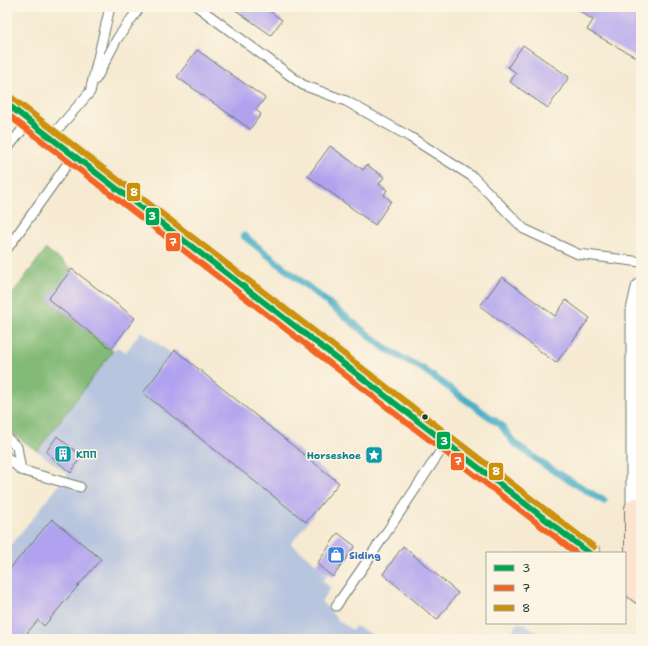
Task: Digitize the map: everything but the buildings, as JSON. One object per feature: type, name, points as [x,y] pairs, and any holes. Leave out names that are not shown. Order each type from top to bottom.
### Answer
[{"type":"street","points":[[7,104],[588,552]]},
{"type":"street","points":[[631,585],[636,554],[636,310],[641,288]]},
{"type":"lane","points":[[90,92],[110,7]]},
{"type":"lane","points":[[50,138],[90,92],[117,39],[140,7]]},
{"type":"lane","points":[[198,7],[304,85],[346,101],[410,137],[473,177],[524,230],[578,254],[641,262]]},
{"type":"lane","points":[[7,149],[29,121]]},
{"type":"lane","points":[[7,249],[73,156]]},
{"type":"lane","points":[[7,438],[17,447],[22,470]]},
{"type":"lane","points":[[336,606],[446,443]]},
{"type":"lane","points":[[7,457],[22,470],[80,487]]},
{"type":"shaded area","points":[[141,331],[172,354],[160,369],[324,501],[291,544],[328,573],[323,581],[331,588],[321,601],[338,620],[352,630],[356,626],[381,639],[7,639],[7,550],[68,474],[37,451],[117,347],[126,352]]},
{"type":"shaded area","points":[[517,624],[526,624],[545,639],[507,639]]},
{"type":"green space","points":[[46,249],[72,269],[48,300],[113,351],[37,451],[7,429],[7,301]]},
{"type":"waterway","points":[[244,236],[386,349],[423,369],[501,425],[514,443],[546,466],[604,501]]},
{"type":"transit line","name":"8","points":[[12,98],[594,547]]},
{"type":"transit line","name":"3","points":[[7,104],[588,552]]},
{"type":"transit line","name":"7","points":[[7,114],[575,552]]},
{"type":"place","name":"КПП","points":[[63,454]]},
{"type":"place","name":"Horseshoe","points":[[374,455]]},
{"type":"place","name":"Siding","points":[[336,555]]}]
